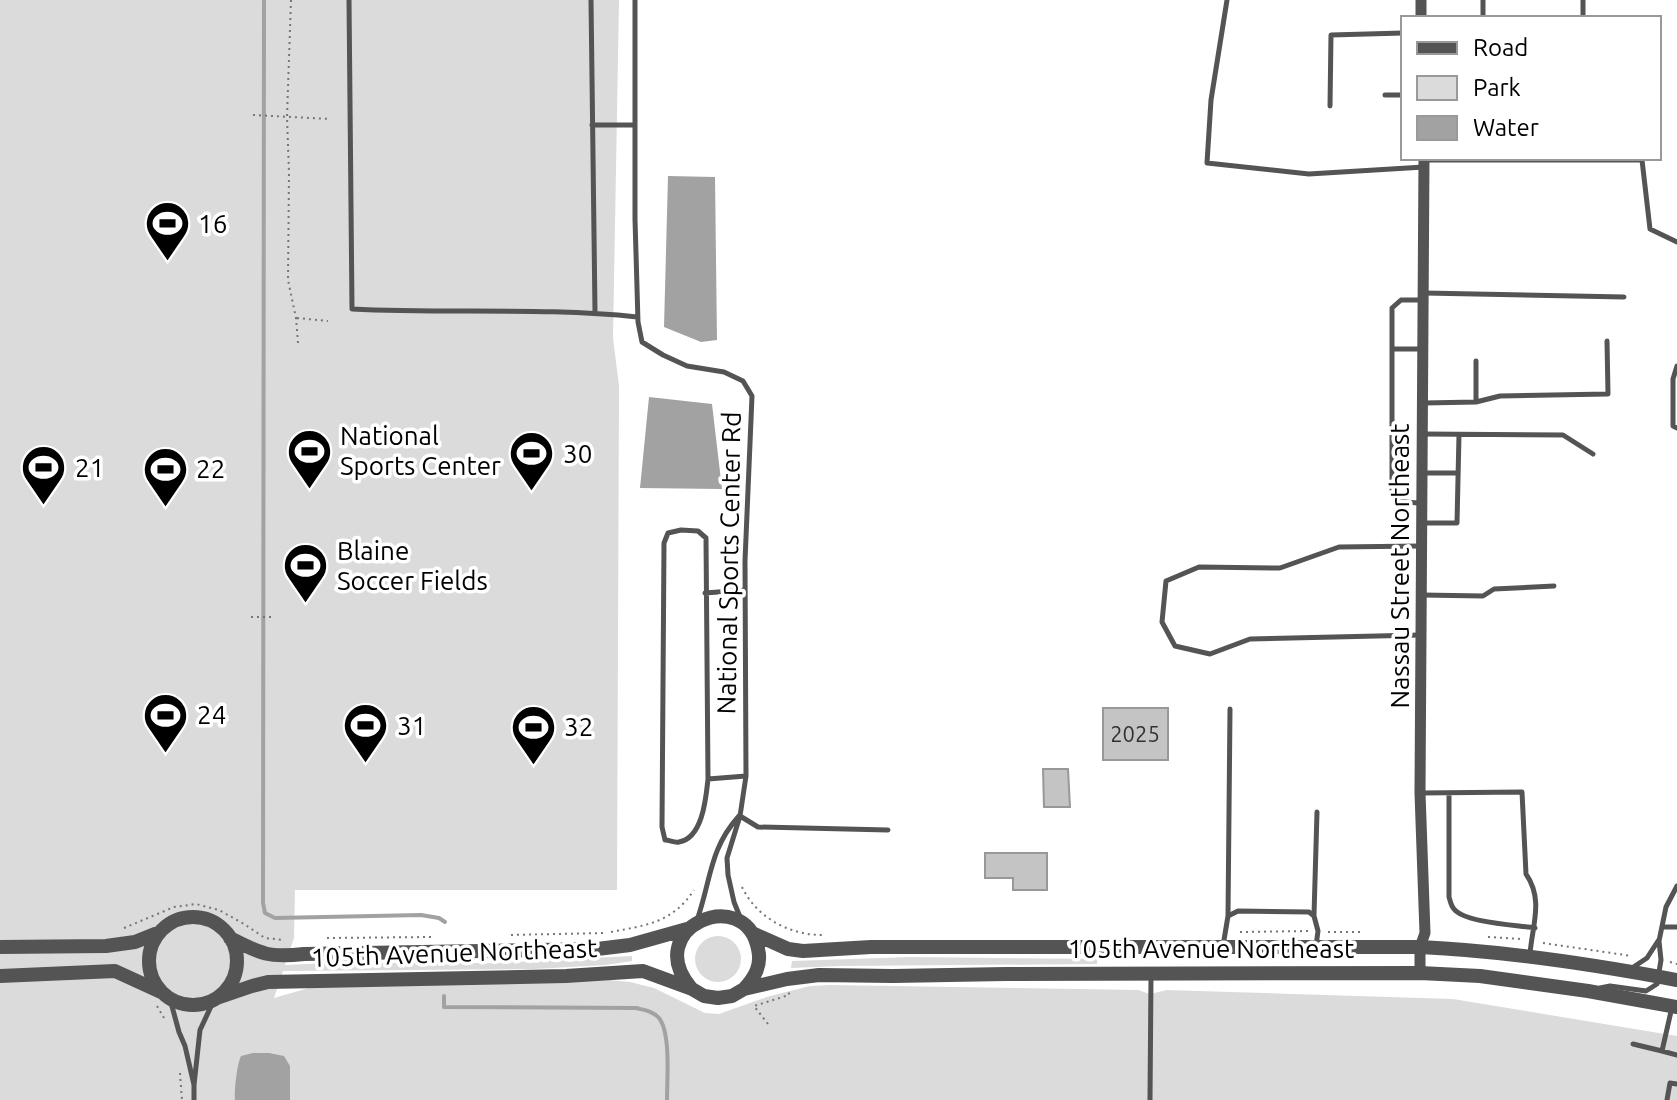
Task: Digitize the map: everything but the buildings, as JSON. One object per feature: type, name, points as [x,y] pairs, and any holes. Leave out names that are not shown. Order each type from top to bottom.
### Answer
[{"type":"street","name":"Nassau Street Northeast","points":[[1420,973],[1420,947],[1425,933],[1420,793],[1424,161]]},
{"type":"street","name":"105th Avenue Northeast","points":[[0,947],[106,946],[135,942],[189,917],[205,919],[219,926],[230,938],[273,957],[597,949],[630,945],[692,926],[706,918],[725,916],[788,949],[803,951],[871,947],[1420,947],[1530,956],[1677,980]]},
{"type":"street","points":[[692,926],[680,941],[677,954],[678,967],[692,989]]},
{"type":"street","points":[[744,989],[753,980],[760,956],[748,929]]},
{"type":"street","points":[[160,932],[149,957],[150,970],[162,998]]},
{"type":"street","points":[[215,999],[226,991],[237,965],[236,951],[230,938]]},
{"type":"street","name":"105th Avenue Northeast","points":[[0,976],[115,971],[162,998],[197,1005],[268,982],[566,976],[643,971],[704,996],[718,998],[787,979],[819,975],[1420,973],[1480,976],[1675,1006]]},
{"type":"lane","points":[[349,0],[352,309],[595,312],[637,317]]},
{"type":"lane","points":[[591,0],[595,312]]},
{"type":"lane","name":"National Sports Center Rd","points":[[635,0],[637,317],[642,342],[687,366],[724,372],[743,381],[752,396],[745,590],[746,776],[740,816],[727,858],[734,902],[748,929]]},
{"type":"lane","points":[[1227,0],[1211,100],[1207,163],[1309,174],[1424,161],[1642,160],[1650,229],[1677,242]]},
{"type":"lane","points":[[1330,106],[1331,35],[1401,33]]},
{"type":"lane","points":[[1385,95],[1401,95]]},
{"type":"lane","points":[[592,125],[635,125]]},
{"type":"lane","points":[[1422,503],[1401,502],[1392,491],[1392,308],[1401,300],[1423,296],[1624,297]]},
{"type":"lane","points":[[1423,403],[1476,402],[1500,396],[1608,394],[1607,341]]},
{"type":"lane","points":[[1392,349],[1423,349]]},
{"type":"lane","points":[[1476,361],[1476,402]]},
{"type":"lane","points":[[1677,366],[1673,379],[1673,426],[1677,428]]},
{"type":"lane","points":[[1422,434],[1563,435],[1593,454]]},
{"type":"lane","points":[[1422,523],[1457,523],[1459,435]]},
{"type":"lane","points":[[1422,473],[1458,473]]},
{"type":"lane","points":[[681,530],[698,531],[706,538],[708,779],[705,812],[691,836],[679,842],[665,840],[662,827],[664,543],[668,533],[681,530]]},
{"type":"lane","points":[[1421,635],[1250,639],[1210,654],[1175,646],[1162,622],[1166,581],[1199,567],[1280,568],[1339,547],[1422,546]]},
{"type":"lane","points":[[1421,595],[1483,596],[1494,589],[1554,586]]},
{"type":"lane","points":[[705,593],[745,590]]},
{"type":"lane","points":[[1222,948],[1228,916],[1230,709]]},
{"type":"lane","points":[[708,779],[746,776]]},
{"type":"lane","points":[[1420,793],[1522,792],[1526,874],[1536,895],[1530,956]]},
{"type":"lane","points":[[1449,793],[1449,897],[1452,908],[1478,919],[1535,928]]},
{"type":"lane","points":[[1316,947],[1317,812]]},
{"type":"lane","points":[[692,926],[726,830],[740,816],[758,827],[888,830]]},
{"type":"lane","points":[[1588,991],[1610,986],[1646,991],[1657,984],[1661,960],[1659,941],[1666,907],[1677,886]]},
{"type":"lane","points":[[1228,916],[1238,911],[1309,912],[1314,916]]},
{"type":"lane","points":[[1662,927],[1677,927]]},
{"type":"lane","points":[[1623,972],[1647,958],[1659,941]]},
{"type":"lane","points":[[1150,1100],[1151,973]]},
{"type":"lane","points":[[162,998],[185,1046],[194,1085]]},
{"type":"lane","points":[[194,1100],[200,1030],[215,999]]},
{"type":"lane","points":[[1662,1051],[1675,1006]]},
{"type":"lane","points":[[1633,1044],[1677,1055]]},
{"type":"lane","points":[[1667,1100],[1670,1083],[1677,1084]]},
{"type":"path","points":[[291,0],[287,117],[288,280],[298,343]]},
{"type":"path","points":[[253,115],[330,119]]},
{"type":"path","points":[[296,318],[328,321]]},
{"type":"path","points":[[251,617],[273,617]]},
{"type":"path","points":[[506,935],[607,933],[638,927],[667,918],[684,905],[697,886]]},
{"type":"path","points":[[120,930],[174,907],[196,904],[219,910],[265,938],[284,940]]},
{"type":"path","points":[[323,939],[433,937]]},
{"type":"path","points":[[162,998],[161,1010],[165,1020]]},
{"type":"path","points":[[754,1006],[768,1024]]},
{"type":"path","points":[[180,1070],[182,1100]]},
{"type":"green space","name":"National Sports Center","points":[[0,0],[619,0],[613,338],[619,386],[617,890],[295,890],[294,938],[285,965],[494,963],[632,956],[632,961],[534,969],[283,971],[274,998],[340,979],[566,976],[630,982],[654,988],[705,1013],[719,1014],[770,996],[810,986],[830,985],[1138,990],[1150,994],[1167,990],[1453,999],[1677,1036],[1677,1100],[0,1100]]},
{"type":"green space","points":[[718,936],[734,943],[741,959],[734,975],[718,982],[702,975],[695,959],[702,943]]},
{"type":"green space","points":[[911,957],[1097,959],[1097,964],[791,968],[792,961]]},
{"type":"water","points":[[668,176],[715,177],[717,340],[701,342],[664,327]]},
{"type":"water","points":[[649,397],[712,404],[722,489],[640,488]]},
{"type":"water","points":[[253,1053],[284,1056],[290,1066],[290,1100],[235,1100],[241,1056]]},
{"type":"waterway","points":[[264,0],[263,903],[265,913],[275,918],[421,915],[445,922]]},
{"type":"waterway","points":[[444,996],[444,1007],[636,1008],[651,1012],[659,1018],[665,1034],[667,1100]]},
{"type":"place","name":"16","points":[[167,263]]},
{"type":"place","name":"National Sports Center","points":[[309,490]]},
{"type":"place","name":"30","points":[[532,493]]},
{"type":"place","name":"21","points":[[44,507]]},
{"type":"place","name":"22","points":[[165,508]]},
{"type":"place","name":"Blaine Soccer Fields","points":[[306,605]]},
{"type":"place","name":"24","points":[[166,754]]},
{"type":"place","name":"31","points":[[366,765]]},
{"type":"place","name":"32","points":[[533,766]]}]
